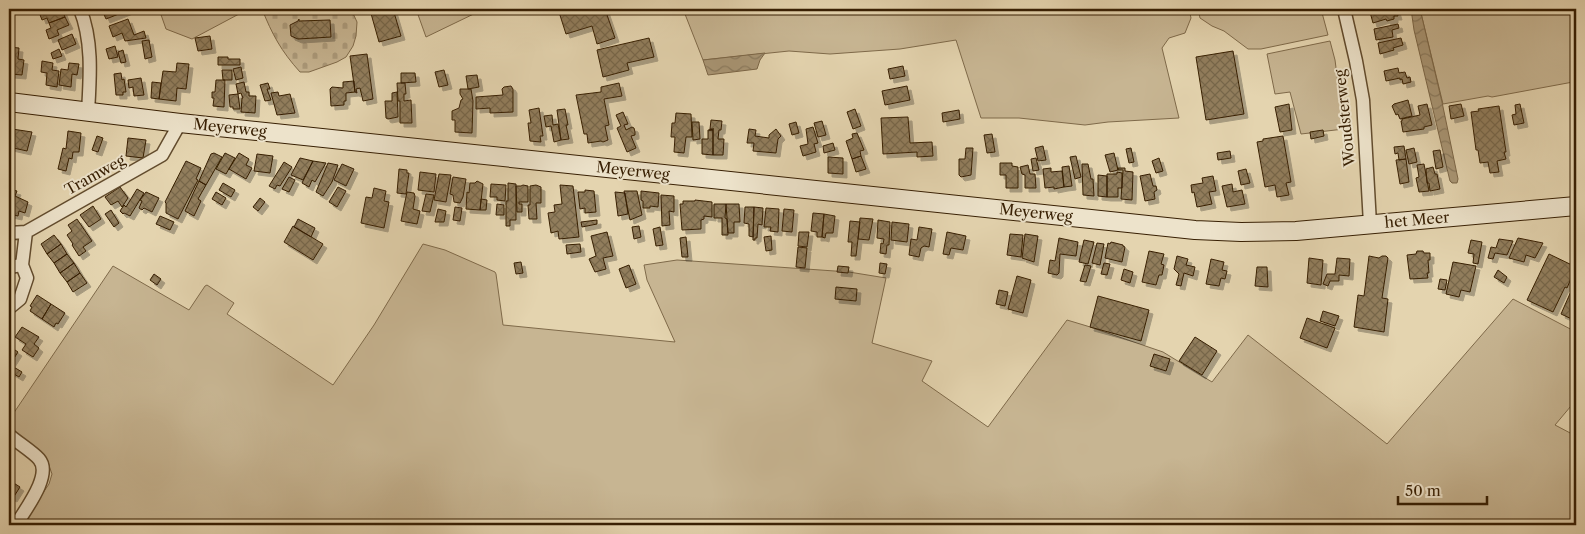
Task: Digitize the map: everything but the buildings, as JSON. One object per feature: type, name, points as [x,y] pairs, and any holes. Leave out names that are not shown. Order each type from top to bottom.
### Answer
[{"type":"main road","name":"Meyerweg","points":[[9,102],[180,123],[1195,230],[1258,232]]},
{"type":"main road","name":"het Meer","points":[[1258,232],[1296,231],[1576,206]]},
{"type":"street","points":[[80,9],[89,44],[88,112]]},
{"type":"street","name":"Woudsterweg","points":[[1344,9],[1363,100],[1370,224]]},
{"type":"street","name":"Tramweg","points":[[9,233],[26,232],[162,155],[180,123]]},
{"type":"street","points":[[9,308],[20,299],[27,278],[15,266],[26,232]]},
{"type":"street","points":[[9,435],[40,460],[43,470],[40,486],[16,525]]},
{"type":"green space","points":[[159,9],[237,9],[239,14],[192,39],[166,29]]},
{"type":"green space","points":[[262,9],[351,9],[357,22],[353,46],[346,57],[337,62],[309,72],[300,72],[287,57],[269,26]]},
{"type":"green space","points":[[416,9],[484,9],[426,37]]},
{"type":"green space","points":[[683,9],[1189,9],[1191,18],[1185,33],[1169,38],[1162,48],[1179,118],[1085,125],[1019,118],[981,118],[956,40],[900,49],[830,54],[789,51],[703,60]]},
{"type":"green space","points":[[1198,9],[1321,9],[1328,35],[1261,49],[1248,49],[1224,31],[1200,18]]},
{"type":"green space","points":[[1420,9],[1576,9],[1576,96],[1573,82],[1443,104]]},
{"type":"green space","points":[[1330,41],[1335,60],[1344,129],[1301,134],[1290,92],[1275,94],[1267,54]]},
{"type":"green space","points":[[423,244],[445,250],[495,272],[503,325],[675,342],[647,280],[644,265],[677,260],[849,272],[886,278],[872,343],[932,361],[922,381],[988,427],[1067,320],[1163,352],[1212,382],[1248,335],[1387,444],[1513,299],[1576,332],[1576,400],[1555,425],[1574,435],[1576,433],[1576,525],[21,525],[49,484],[52,474],[47,460],[34,446],[9,430],[9,420],[113,266],[189,310],[207,285],[234,303],[227,314],[333,385],[374,325]]},
{"type":"water","points":[[1411,9],[1420,9],[1442,102],[1458,179],[1457,183],[1450,181],[1414,30]]},
{"type":"water","points":[[765,53],[757,69],[708,75],[703,60]]}]
